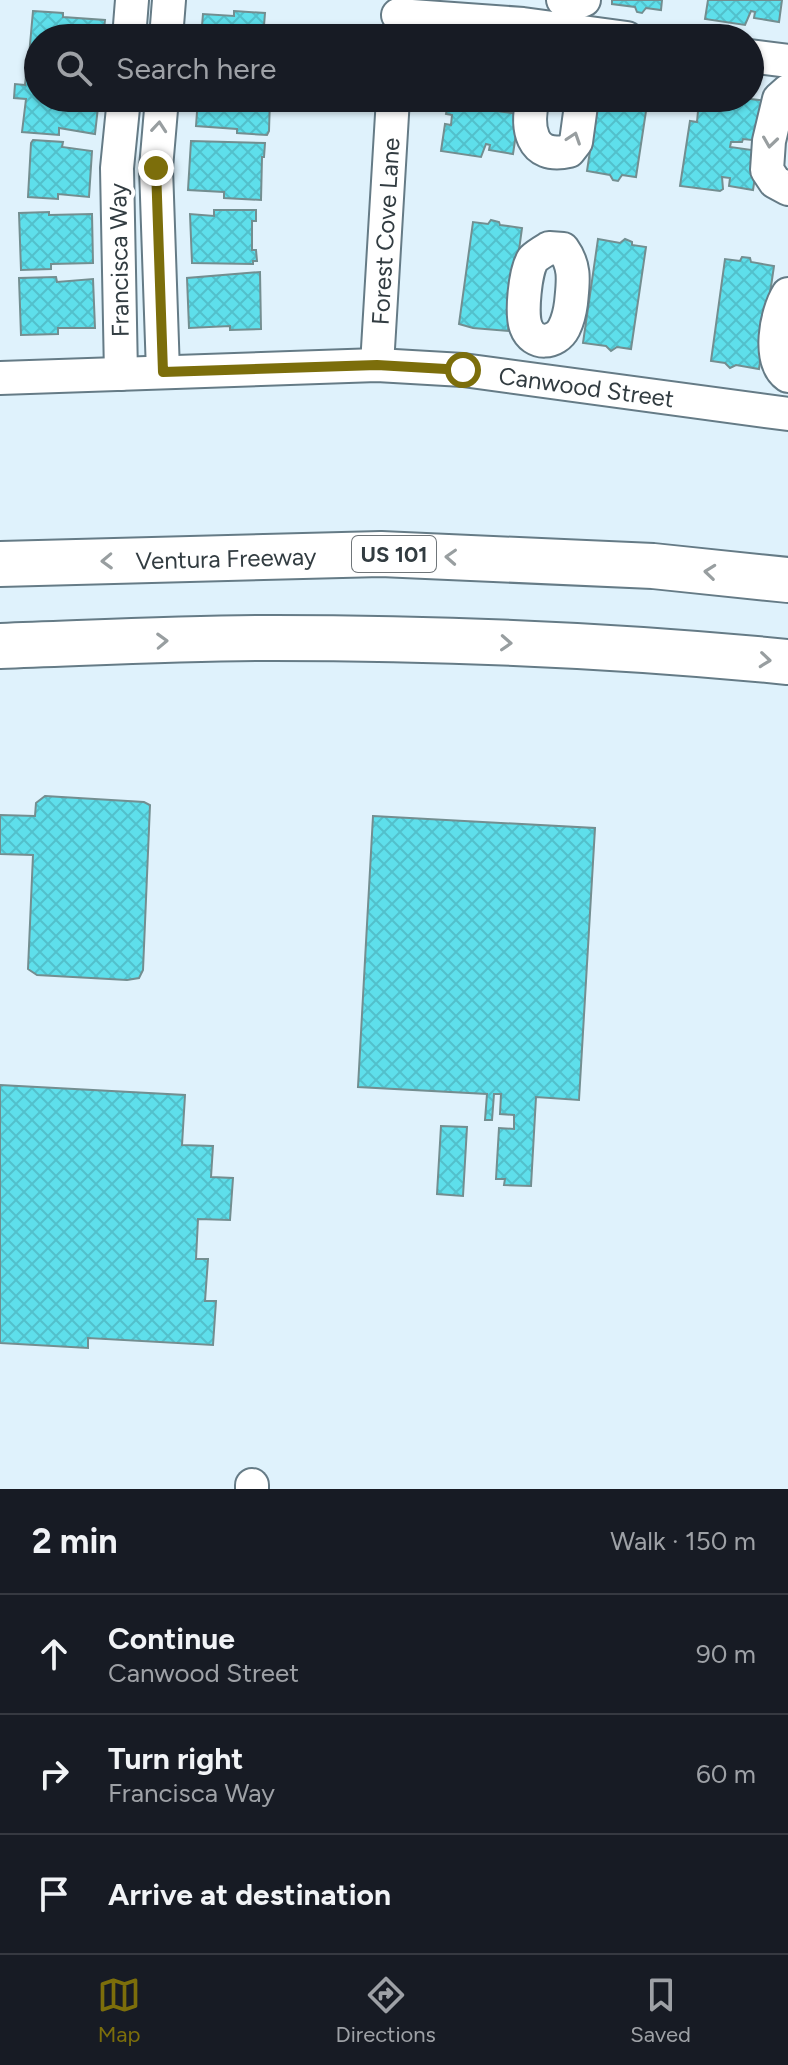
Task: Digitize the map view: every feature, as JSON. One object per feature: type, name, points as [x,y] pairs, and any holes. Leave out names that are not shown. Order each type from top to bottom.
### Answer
[{"type":"highway","name":"Ventura Freeway","points":[[0,564],[381,554],[653,566],[788,580]]},
{"type":"highway","points":[[0,646],[271,638],[448,640],[676,651],[788,662]]},
{"type":"street","points":[[130,24],[132,0]]},
{"type":"street","points":[[167,24],[169,0]]},
{"type":"street","points":[[398,18],[523,24],[572,14],[595,24]]},
{"type":"street","points":[[764,58],[788,61]]},
{"type":"street","points":[[788,91],[779,99],[769,141],[767,170],[775,182],[788,189]]},
{"type":"street","name":"Francisca Way","points":[[121,374],[117,168],[123,112]]},
{"type":"street","name":"Francisca Way","points":[[161,112],[156,168],[163,372]]},
{"type":"street","name":"Forest Cove Lane","points":[[377,365],[392,112]]},
{"type":"street","points":[[532,112],[530,133],[537,145],[549,152],[561,153],[569,151],[576,142],[580,112]]},
{"type":"street","points":[[117,168],[156,168]]},
{"type":"street","points":[[788,294],[780,313],[776,341],[778,363],[788,376]]},
{"type":"street","points":[[536,379],[541,342]]},
{"type":"street","name":"Canwood Street","points":[[0,378],[377,365],[463,370],[788,414]]},
{"type":"building","points":[[612,0],[662,0],[661,10],[646,8],[642,13],[637,12],[635,7],[612,4]]},
{"type":"building","points":[[708,0],[782,0],[779,22],[754,18],[755,12],[751,11],[745,24],[705,19]]},
{"type":"building","points":[[33,11],[105,20],[105,24],[32,24]]},
{"type":"building","points":[[234,11],[265,13],[264,24],[202,24],[203,14],[234,16]]},
{"type":"building","points":[[15,84],[24,85],[24,99],[14,98]]},
{"type":"building","points":[[764,101],[767,101],[761,141],[743,139],[742,142],[731,142],[730,147],[759,151],[753,190],[729,186],[730,178],[722,177],[723,189],[720,191],[680,186],[690,121],[697,122],[698,112],[764,112]]},
{"type":"building","points":[[24,112],[97,112],[95,134],[59,128],[59,135],[22,132]]},
{"type":"building","points":[[197,112],[270,112],[267,135],[196,126]]},
{"type":"building","points":[[596,112],[646,112],[636,177],[622,175],[618,181],[610,175],[587,171]]},
{"type":"building","points":[[446,114],[519,114],[513,154],[489,150],[490,145],[486,144],[481,157],[441,151],[445,124],[451,125],[452,115]]},
{"type":"building","points":[[33,140],[63,142],[62,147],[92,151],[89,197],[58,194],[58,199],[28,197]]},
{"type":"building","points":[[191,141],[265,143],[261,200],[224,198],[224,192],[188,190]]},
{"type":"building","points":[[214,210],[256,210],[256,221],[252,221],[252,250],[256,250],[257,261],[253,264],[192,263],[190,214],[214,216]]},
{"type":"building","points":[[49,212],[49,215],[92,214],[93,263],[51,264],[51,269],[21,270],[19,213]]},
{"type":"building","points":[[491,220],[500,225],[522,228],[508,331],[459,324],[473,222],[488,224]]},
{"type":"building","points":[[598,239],[620,243],[625,239],[632,245],[646,247],[631,349],[617,347],[611,351],[606,346],[583,343]]},
{"type":"building","points":[[742,257],[774,266],[759,369],[736,365],[730,368],[725,363],[711,361],[725,259],[740,261]]},
{"type":"building","points":[[260,272],[261,329],[230,330],[230,326],[189,328],[187,278]]},
{"type":"building","points":[[56,277],[57,282],[93,279],[95,328],[58,328],[58,334],[21,335],[19,278]]},
{"type":"building","points":[[45,796],[144,802],[150,805],[143,970],[139,978],[37,975],[28,969],[33,855],[0,854],[0,815],[35,816],[36,803]]},
{"type":"building","points":[[373,816],[595,828],[579,1100],[536,1097],[531,1186],[504,1185],[505,1179],[496,1179],[499,1128],[514,1129],[514,1115],[500,1114],[501,1094],[494,1094],[492,1120],[485,1120],[487,1094],[358,1087]]},
{"type":"building","points":[[0,1085],[185,1095],[182,1145],[213,1146],[211,1177],[233,1178],[230,1220],[198,1219],[196,1259],[208,1259],[205,1301],[216,1301],[213,1345],[88,1338],[88,1348],[0,1343]]},
{"type":"building","points":[[441,1126],[467,1127],[463,1196],[437,1194]]},
{"type":"route","points":[[156,168],[163,372],[377,365],[463,370]]}]
